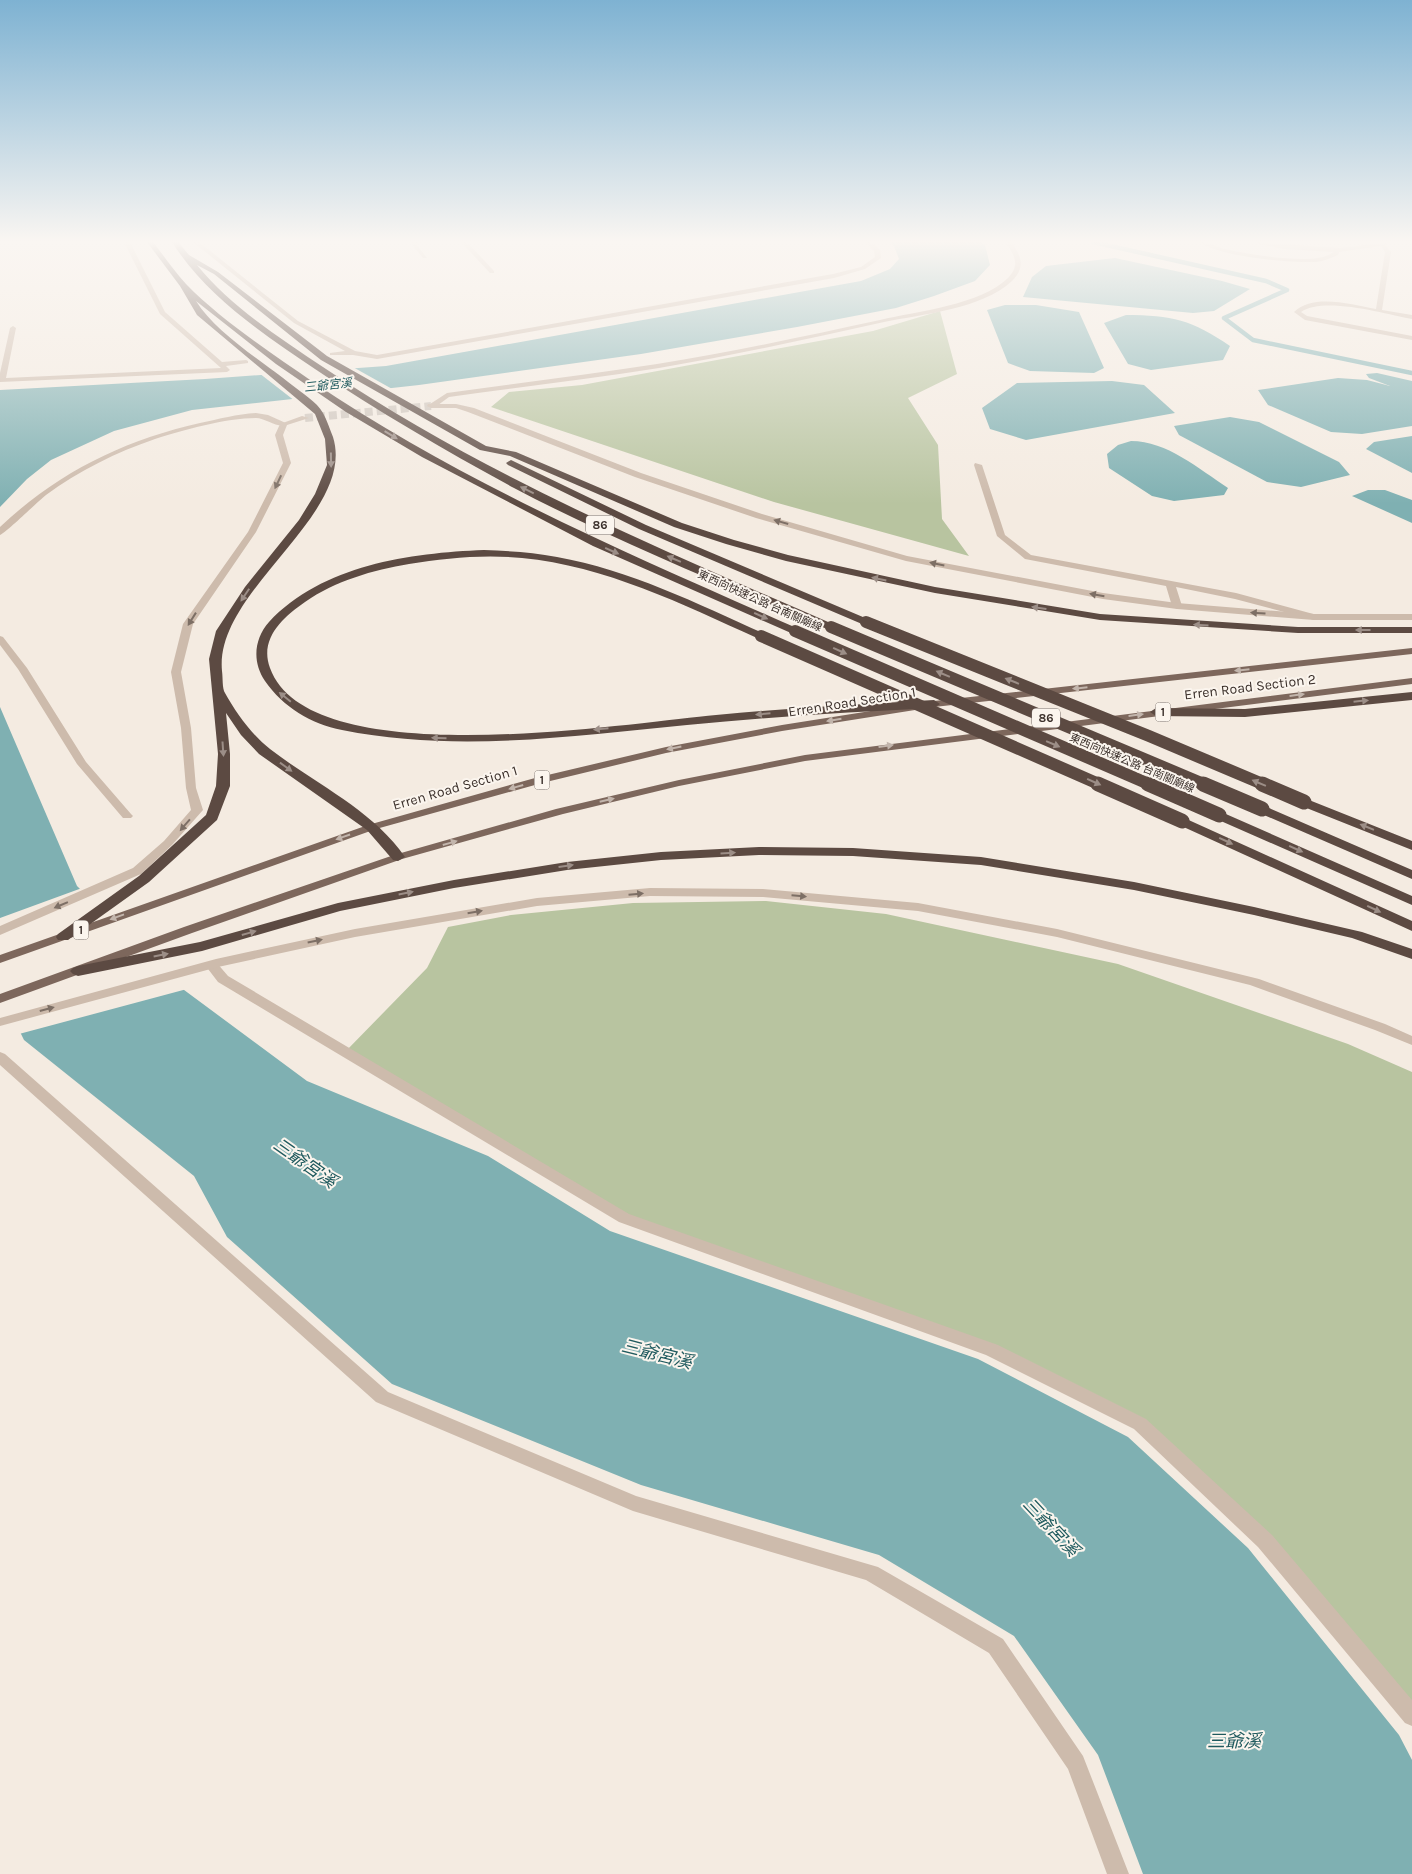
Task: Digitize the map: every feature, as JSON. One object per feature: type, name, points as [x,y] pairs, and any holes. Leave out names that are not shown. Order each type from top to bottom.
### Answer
[{"type":"highway","points":[[63,937],[212,817],[223,786],[224,754],[215,660],[222,631],[249,589],[303,522],[320,494],[332,465],[329,439],[318,413],[219,329]]},
{"type":"highway","name":"東西向快速公路 台南關廟線","points":[[234,329],[349,410],[425,456],[597,544],[1412,901]]},
{"type":"highway","name":"東西向快速公路 台南關廟線","points":[[261,329],[378,407],[518,486],[639,544],[1262,808],[1412,875]]},
{"type":"highway","points":[[292,329],[328,356],[483,448],[544,480],[664,536],[866,622],[1149,736],[1412,846]]},
{"type":"highway","points":[[483,448],[513,454],[678,525],[730,542],[794,560],[935,590],[1100,617],[1298,630],[1412,630]]},
{"type":"highway","points":[[934,704],[784,712],[485,739],[432,738],[381,734],[335,725],[304,711],[280,694],[266,674],[261,658],[264,637],[277,618],[301,600],[330,584],[363,571],[402,562],[442,556],[483,553],[518,553],[558,560],[607,572],[659,591],[761,636],[1182,821],[1412,927]]},
{"type":"highway","points":[[218,692],[245,732],[264,751],[372,827],[398,857]]},
{"type":"highway","points":[[1156,712],[1245,713],[1412,696]]},
{"type":"highway","points":[[78,970],[202,946],[338,907],[454,884],[577,865],[661,856],[760,851],[853,852],[990,863],[1134,886],[1254,911],[1357,935],[1412,954]]},
{"type":"main road","name":"Erren Road Section 2","points":[[934,704],[1412,651]]},
{"type":"main road","name":"Erren Road Section 2","points":[[398,857],[560,811],[679,783],[805,758],[914,742],[1412,681]]},
{"type":"main road","name":"Erren Road Section 1","points":[[0,959],[372,827],[539,780],[666,750],[782,728],[934,704]]},
{"type":"main road","name":"1","points":[[0,999],[188,930],[398,857]]},
{"type":"street","points":[[13,329],[1,380],[227,370],[181,329]]},
{"type":"street","points":[[310,329],[353,353]]},
{"type":"street","points":[[328,356],[353,353],[377,357],[532,329]]},
{"type":"street","points":[[845,329],[658,366],[447,395],[431,406],[456,406],[471,410],[638,475],[760,516],[906,558],[1103,596],[1177,606],[1314,617],[1412,617]]},
{"type":"street","points":[[1366,329],[1412,338]]},
{"type":"street","points":[[221,364],[246,362]]},
{"type":"street","points":[[0,532],[22,509],[58,483],[107,455],[146,440],[184,428],[236,418],[264,416],[275,423],[284,424],[305,418]]},
{"type":"street","points":[[0,931],[141,875],[197,810],[191,788],[186,728],[176,672],[188,624],[252,532],[287,462],[279,434],[284,424]]},
{"type":"street","points":[[978,465],[1000,536],[1028,557],[1236,596],[1314,617]]},
{"type":"street","points":[[1170,584],[1177,606]]},
{"type":"street","points":[[0,639],[22,668],[82,764],[127,816]]},
{"type":"street","points":[[0,1022],[214,964],[355,932],[537,902],[650,892],[763,893],[918,907],[1057,933],[1254,982],[1380,1027],[1412,1041]]},
{"type":"street","points":[[214,964],[223,979],[624,1218],[992,1350],[1140,1424],[1265,1541],[1412,1716]]},
{"type":"street","points":[[0,1057],[382,1397],[634,1503],[872,1573],[996,1646],[1076,1763],[1118,1874]]},
{"type":"green space","points":[[945,329],[957,374],[908,398],[938,445],[942,519],[969,556],[774,502],[491,407],[509,392],[582,385],[873,331]]},
{"type":"green space","points":[[766,901],[886,914],[1118,964],[1348,1044],[1412,1072],[1412,1716],[1265,1541],[1140,1424],[992,1350],[624,1218],[345,1052],[427,968],[448,927],[511,915],[633,903]]},
{"type":"water","name":"三爺宮溪","points":[[590,329],[783,329],[641,354],[419,385],[192,410],[114,431],[51,460],[27,479],[0,507],[0,390],[205,379],[386,366]]},
{"type":"water","points":[[995,329],[1087,329],[1104,368],[1094,373],[1030,371],[1008,363]]},
{"type":"water","points":[[1108,329],[1203,329],[1230,346],[1223,360],[1151,370],[1128,364]]},
{"type":"water","points":[[1377,373],[1412,381],[1412,426],[1362,434],[1331,432],[1268,405],[1258,390],[1338,378],[1367,380],[1390,386],[1369,378],[1366,374]]},
{"type":"water","points":[[1112,381],[1144,385],[1175,413],[1026,440],[990,429],[982,408],[1017,383]]},
{"type":"water","points":[[1230,417],[1259,422],[1339,462],[1350,475],[1301,487],[1267,482],[1179,435],[1174,426]]},
{"type":"water","points":[[1412,436],[1412,473],[1366,449],[1374,442]]},
{"type":"water","points":[[1131,441],[1144,442],[1170,451],[1228,488],[1224,495],[1174,501],[1152,496],[1109,468],[1107,454],[1118,445]]},
{"type":"water","points":[[1368,490],[1385,490],[1412,500],[1412,523],[1352,496]]},
{"type":"water","name":"三爺溪","points":[[0,707],[77,886],[176,984],[307,1081],[488,1156],[610,1231],[978,1359],[1128,1437],[1248,1548],[1399,1735],[1412,1760],[1412,1874],[1143,1874],[1098,1755],[1014,1636],[879,1555],[641,1485],[392,1384],[227,1237],[194,1176],[24,1040],[0,991]]},
{"type":"pier","points":[[351,366],[394,390],[295,401],[259,373]]},
{"type":"pier","points":[[82,888],[187,989],[19,1034],[0,997],[0,918]]},
{"type":"waterway","points":[[1239,329],[1253,340],[1412,373]]},
{"type":"tunnel","points":[[305,418],[431,406]]}]
